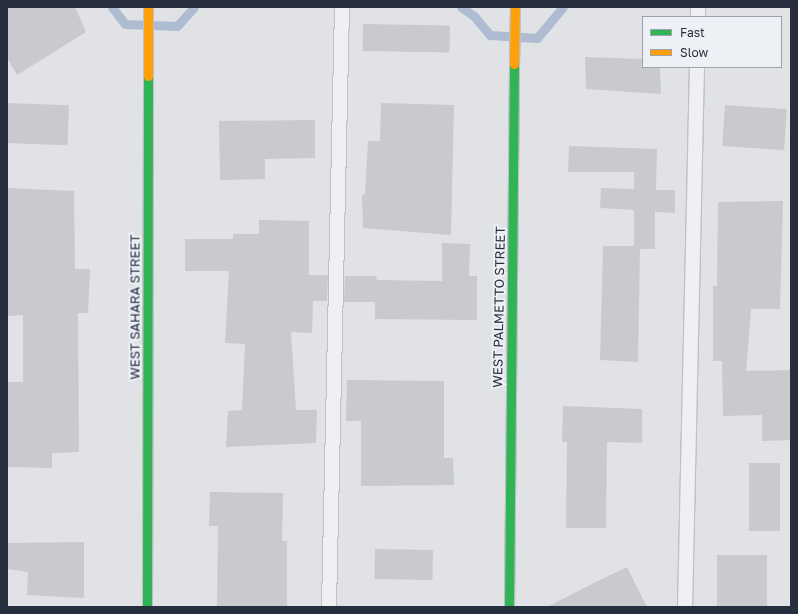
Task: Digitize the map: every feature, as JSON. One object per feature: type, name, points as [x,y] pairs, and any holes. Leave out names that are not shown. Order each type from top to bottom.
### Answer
[{"type":"street","name":"WEST SAHARA STREET","points":[[147,607],[148,7]]},
{"type":"street","name":"WEST PALMETTO STREET","points":[[509,607],[515,7]]},
{"type":"lane","points":[[329,607],[342,7]]},
{"type":"lane","points":[[685,607],[697,68]]},
{"type":"building","points":[[7,7],[75,7],[86,32],[17,75],[7,58]]},
{"type":"building","points":[[363,24],[450,26],[450,53],[363,51]]},
{"type":"building","points":[[585,57],[642,59],[642,68],[660,68],[661,94],[586,89]]},
{"type":"building","points":[[7,103],[69,105],[68,145],[7,143]]},
{"type":"building","points":[[381,103],[454,105],[451,235],[363,228],[362,195],[365,195],[368,141],[380,141]]},
{"type":"building","points":[[725,105],[787,109],[784,150],[722,146]]},
{"type":"building","points":[[315,120],[315,158],[265,159],[265,179],[220,180],[219,121]]},
{"type":"building","points":[[569,146],[657,149],[656,190],[675,190],[675,213],[655,212],[655,249],[640,249],[638,362],[600,360],[603,246],[634,246],[634,210],[600,208],[601,188],[634,189],[634,172],[568,172]]},
{"type":"building","points":[[7,188],[74,191],[75,269],[90,269],[88,313],[78,313],[79,452],[52,453],[52,468],[7,467],[7,382],[23,382],[23,315],[7,316]]},
{"type":"building","points":[[783,201],[780,309],[751,309],[746,371],[791,370],[791,440],[762,441],[762,415],[723,416],[722,361],[713,361],[713,286],[717,286],[718,202]]},
{"type":"building","points":[[259,220],[309,221],[309,275],[328,275],[327,301],[313,301],[312,333],[291,332],[296,410],[317,410],[316,443],[226,447],[228,411],[242,410],[245,344],[225,343],[229,271],[185,271],[185,239],[233,239],[233,234],[259,234]]},
{"type":"building","points":[[442,243],[470,244],[469,276],[477,276],[477,320],[375,319],[375,302],[344,302],[345,276],[376,276],[377,280],[442,281]]},
{"type":"building","points":[[347,380],[444,381],[444,458],[453,458],[454,485],[361,486],[361,421],[346,421]]},
{"type":"building","points":[[563,406],[642,409],[642,443],[607,442],[606,528],[566,528],[567,442],[562,442]]},
{"type":"building","points":[[749,463],[780,463],[780,531],[749,531]]},
{"type":"building","points":[[210,492],[283,493],[282,541],[287,541],[287,607],[217,607],[218,526],[209,526]]},
{"type":"building","points":[[84,542],[84,598],[27,595],[28,572],[7,569],[7,543]]},
{"type":"building","points":[[375,549],[433,550],[432,580],[374,579]]},
{"type":"building","points":[[717,555],[767,555],[767,607],[717,607]]},
{"type":"building","points":[[627,567],[647,607],[547,607],[594,583]]},
{"type":"waterway","points":[[112,7],[125,24],[177,26],[194,7]]},
{"type":"waterway","points":[[461,7],[474,16],[490,35],[537,38],[563,7]]},
{"type":"traffic: fast","points":[[509,607],[514,64]]},
{"type":"traffic: fast","points":[[147,607],[148,76]]},
{"type":"traffic: slow","points":[[148,7],[148,76]]},
{"type":"traffic: slow","points":[[514,64],[515,7]]}]
